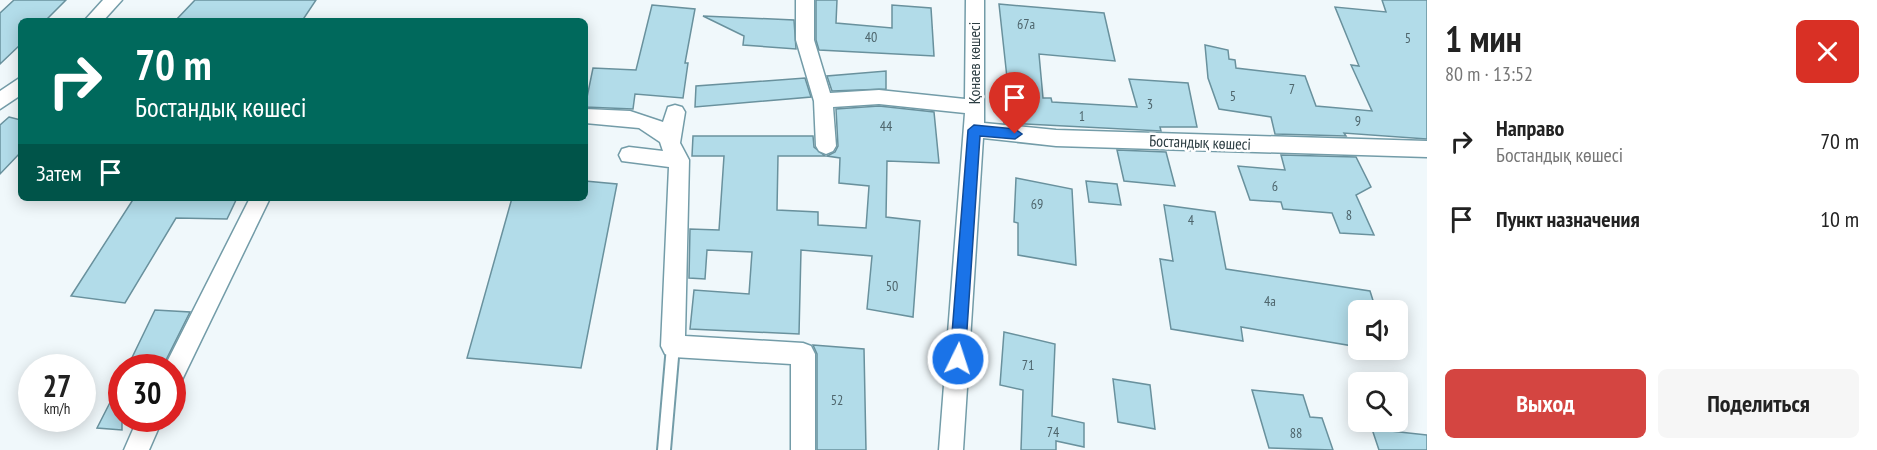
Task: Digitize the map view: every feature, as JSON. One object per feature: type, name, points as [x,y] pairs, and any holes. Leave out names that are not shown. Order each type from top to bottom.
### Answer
[{"type":"street","points":[[96,18],[113,0]]},
{"type":"street","points":[[805,0],[805,40],[822,101],[826,146]]},
{"type":"street","name":"Қонаев көшесі","points":[[951,450],[974,130],[975,0]]},
{"type":"street","points":[[0,102],[18,87]]},
{"type":"street","points":[[822,101],[842,98],[926,100],[974,107]]},
{"type":"street","points":[[675,112],[669,138],[671,152],[679,160],[673,346],[803,354],[803,450]]},
{"type":"street","points":[[588,116],[636,120],[661,129],[669,138]]},
{"type":"street","name":"Бостандық көшесі","points":[[974,130],[1056,138],[1427,149]]},
{"type":"street","points":[[629,155],[679,160]]},
{"type":"street","points":[[183,354],[259,201]]},
{"type":"street","points":[[136,450],[145,432]]},
{"type":"lane","points":[[664,450],[673,346]]},
{"type":"building","points":[[14,0],[66,0],[48,18],[18,18],[18,47],[0,64],[0,13]]},
{"type":"building","points":[[195,0],[316,0],[304,18],[178,18]]},
{"type":"building","points":[[816,0],[837,0],[836,23],[892,28],[892,5],[931,8],[934,56],[819,50],[816,40]]},
{"type":"building","points":[[1382,0],[1427,0],[1427,139],[1344,133],[1346,136],[1275,134],[1271,117],[1219,109],[1208,78],[1205,45],[1228,50],[1229,59],[1235,60],[1236,68],[1305,76],[1316,106],[1372,111],[1351,65],[1359,66],[1335,7],[1386,12]]},
{"type":"building","points":[[999,4],[1104,13],[1115,61],[1039,54],[1043,98],[1051,98],[1052,102],[1137,107],[1129,79],[1188,83],[1197,127],[1160,127],[1161,131],[1004,123],[998,94],[1006,94],[1005,87],[1008,87]]},
{"type":"building","points":[[652,5],[695,9],[685,63],[688,63],[683,98],[635,94],[633,109],[588,107],[588,92],[593,68],[636,70]]},
{"type":"building","points":[[703,16],[794,20],[796,49],[743,45],[744,36]]},
{"type":"building","points":[[886,71],[886,89],[832,91],[827,76]]},
{"type":"building","points":[[805,78],[811,97],[695,107],[696,86]]},
{"type":"building","points":[[879,106],[934,112],[939,163],[887,161],[886,217],[920,221],[913,317],[867,309],[872,256],[801,250],[799,334],[690,329],[694,290],[749,294],[752,252],[707,250],[705,279],[689,278],[690,229],[719,230],[724,156],[692,156],[693,136],[813,136],[814,147],[825,156],[778,156],[777,210],[818,212],[818,225],[866,228],[869,186],[839,183],[840,158],[827,156],[835,152],[838,146],[836,109]]},
{"type":"building","points":[[9,117],[18,119],[18,155],[0,174],[0,125]]},
{"type":"building","points":[[1117,150],[1166,152],[1175,186],[1124,181]]},
{"type":"building","points":[[1281,155],[1356,157],[1371,187],[1356,195],[1374,235],[1340,233],[1332,213],[1283,209],[1281,202],[1250,200],[1238,166],[1285,170]]},
{"type":"building","points":[[1016,178],[1072,189],[1076,265],[1018,255],[1018,223],[1014,222]]},
{"type":"building","points":[[588,181],[617,184],[581,368],[467,358],[511,201],[588,201]]},
{"type":"building","points":[[1086,181],[1117,184],[1121,205],[1089,202]]},
{"type":"building","points":[[132,201],[236,201],[227,219],[176,218],[125,303],[71,296]]},
{"type":"building","points":[[1164,205],[1215,212],[1226,269],[1370,291],[1373,300],[1348,300],[1348,345],[1241,327],[1243,341],[1171,329],[1160,259],[1173,261]]},
{"type":"building","points":[[155,310],[190,312],[169,354],[134,354]]},
{"type":"building","points":[[1004,332],[1055,344],[1052,416],[1084,423],[1084,447],[1056,441],[1056,450],[1021,450],[1023,390],[1000,385]]},
{"type":"building","points":[[813,345],[864,349],[866,450],[817,450],[817,354]]},
{"type":"building","points":[[1113,379],[1150,385],[1155,429],[1118,422]]},
{"type":"building","points":[[1252,390],[1303,395],[1310,417],[1322,418],[1333,450],[1269,448]]},
{"type":"building","points":[[108,406],[108,429],[97,428]]},
{"type":"building","points":[[1373,432],[1427,435],[1427,450],[1379,450]]},
{"type":"route","points":[[958,359],[974,130],[1015,134]]}]
